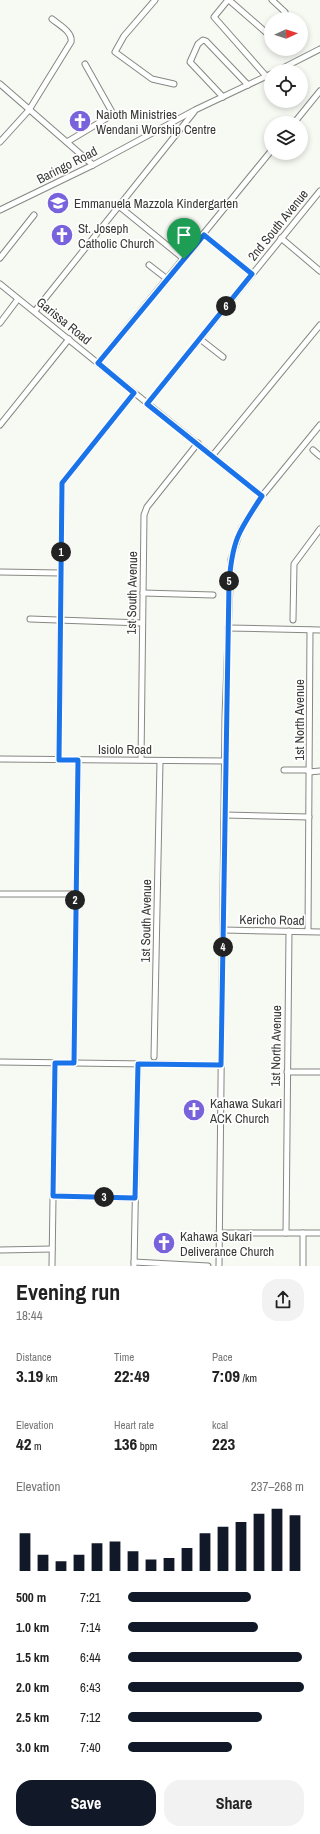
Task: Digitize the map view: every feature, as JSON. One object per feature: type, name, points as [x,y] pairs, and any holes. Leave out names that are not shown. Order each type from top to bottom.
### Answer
[{"type":"street","points":[[155,0],[124,36],[115,52],[152,79],[174,84]]},
{"type":"street","points":[[264,29],[227,0],[214,17],[264,70]]},
{"type":"street","points":[[272,0],[285,12]]},
{"type":"street","points":[[0,142],[29,110],[71,42],[72,38],[70,34],[52,19]]},
{"type":"street","points":[[223,97],[190,62],[198,44],[203,40],[206,41],[248,85]]},
{"type":"street","points":[[291,64],[320,49]]},
{"type":"street","points":[[66,142],[112,115],[112,112],[85,64]]},
{"type":"street","name":"Baringo Road","points":[[0,210],[93,165],[196,110],[264,77]]},
{"type":"street","points":[[0,85],[93,165]]},
{"type":"street","points":[[300,116],[320,90]]},
{"type":"street","points":[[35,311],[120,207],[196,110]]},
{"type":"street","points":[[98,363],[264,160]]},
{"type":"street","name":"2nd South Avenue","points":[[147,404],[320,191]]},
{"type":"street","points":[[120,207],[184,259]]},
{"type":"street","points":[[0,258],[34,215]]},
{"type":"street","points":[[204,235],[252,274]]},
{"type":"street","points":[[281,238],[320,271]]},
{"type":"street","points":[[149,265],[167,279]]},
{"type":"street","name":"Garissa Road","points":[[0,284],[262,496]]},
{"type":"street","points":[[0,323],[18,299]]},
{"type":"street","points":[[213,456],[320,324]]},
{"type":"street","points":[[0,425],[69,339]]},
{"type":"street","points":[[200,339],[223,356]]},
{"type":"street","points":[[59,760],[62,483],[134,393]]},
{"type":"street","points":[[218,1266],[230,559],[240,528],[262,496],[320,425]]},
{"type":"street","name":"1st South Avenue","points":[[141,760],[142,623],[145,511],[198,443]]},
{"type":"street","points":[[313,450],[320,456]]},
{"type":"street","points":[[293,629],[294,564],[320,529]]},
{"type":"street","points":[[0,572],[61,573]]},
{"type":"street","points":[[143,593],[213,595]]},
{"type":"street","points":[[30,619],[142,623]]},
{"type":"street","points":[[228,628],[320,630]]},
{"type":"street","name":"1st North Avenue","points":[[308,931],[310,630]]},
{"type":"street","name":"Isiolo Road","points":[[0,759],[226,761]]},
{"type":"street","points":[[74,1063],[75,894],[78,760]]},
{"type":"street","name":"1st South Avenue","points":[[154,1060],[160,761]]},
{"type":"street","points":[[284,770],[320,771]]},
{"type":"street","points":[[225,815],[309,817]]},
{"type":"street","points":[[0,894],[75,894]]},
{"type":"street","name":"Kericho Road","points":[[224,930],[320,932]]},
{"type":"street","name":"1st North Avenue","points":[[286,1233],[289,931]]},
{"type":"street","points":[[0,1062],[138,1064],[154,1060],[221,1065]]},
{"type":"street","points":[[52,1266],[55,1063]]},
{"type":"street","points":[[138,1064],[134,1264],[208,1266]]},
{"type":"street","points":[[287,1072],[320,1072]]},
{"type":"street","points":[[53,1196],[135,1198]]},
{"type":"street","points":[[219,1233],[320,1234]]},
{"type":"street","points":[[303,1233],[303,1266]]},
{"type":"street","points":[[0,1250],[52,1250]]},
{"type":"place","name":"Naioth Ministries Wendani Worship Centre","points":[[80,121]]},
{"type":"place","name":"Emmanuela Mazzola Kindergarten","points":[[58,203]]},
{"type":"place","name":"St. Joseph Catholic Church","points":[[62,235]]},
{"type":"place","name":"Kahawa Sukari ACK Church","points":[[194,1110]]},
{"type":"place","name":"Kahawa Sukari Deliverance Church","points":[[164,1243]]},
{"type":"route","points":[[204,235],[252,274],[147,404],[198,443],[262,496],[240,528],[230,559],[225,716],[225,870],[221,1065],[138,1064],[135,1198],[53,1196],[55,1063],[74,1063],[75,894],[78,760],[59,760],[62,483],[134,393],[98,363],[184,259],[204,235]]}]
